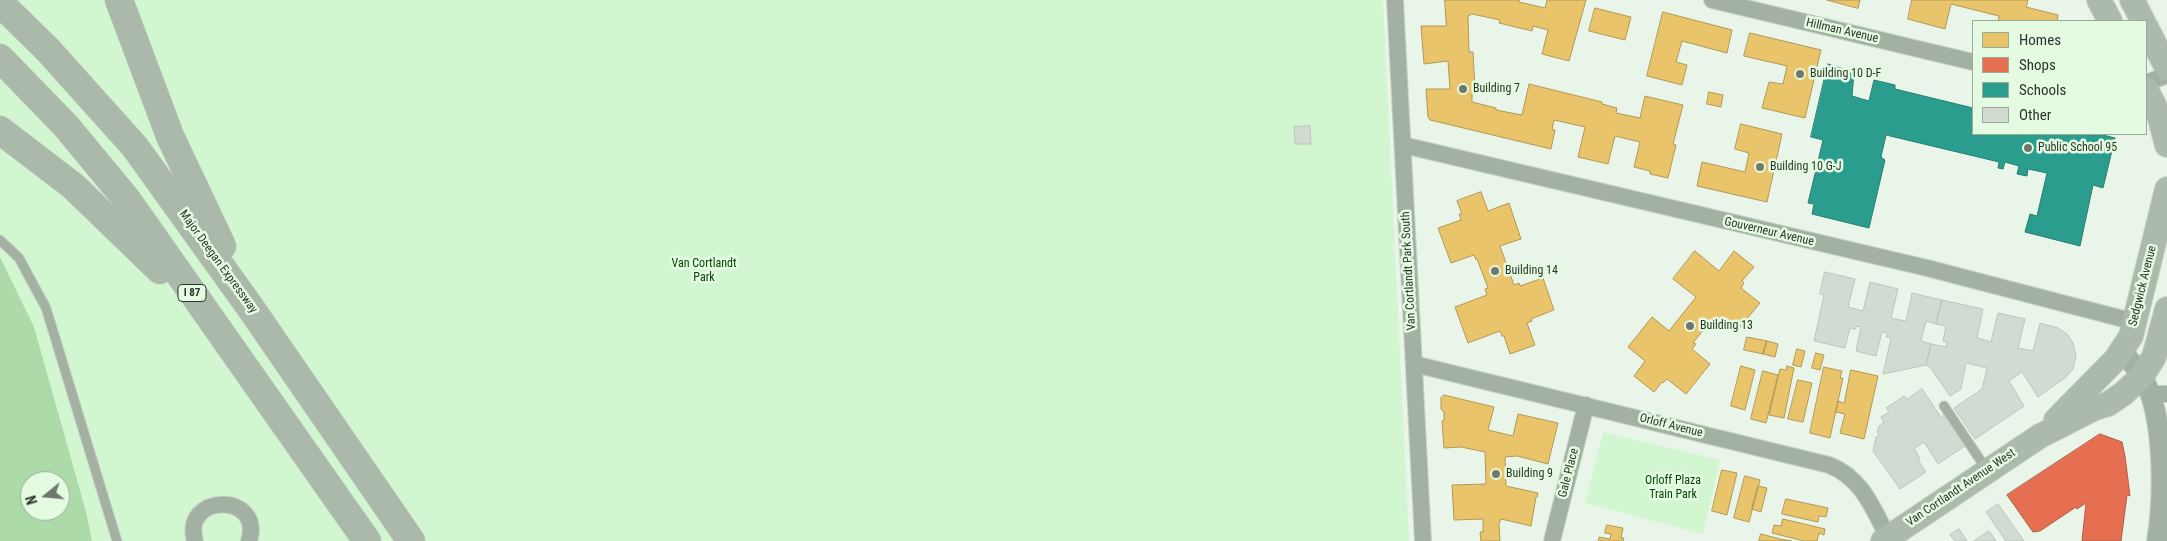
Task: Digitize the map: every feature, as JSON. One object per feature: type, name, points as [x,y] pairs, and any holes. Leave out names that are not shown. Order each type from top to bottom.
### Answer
[{"type":"highway","points":[[119,0],[170,136],[250,307]]},
{"type":"highway","name":"Major Deegan Expressway","points":[[0,4],[48,50],[135,147],[250,307],[411,541]]},
{"type":"highway","name":"I 87","points":[[0,58],[66,126],[128,201],[367,541]]},
{"type":"highway","points":[[0,130],[47,164],[100,210],[217,329]]},
{"type":"main road","points":[[2098,0],[2109,20]]},
{"type":"main road","points":[[2132,0],[2142,20]]},
{"type":"main road","points":[[2147,29],[2167,68]]},
{"type":"main road","points":[[2147,91],[2159,115],[2167,145]]},
{"type":"main road","name":"Sedgwick Avenue","points":[[2122,352],[2131,336],[2135,322],[2167,189]]},
{"type":"main road","points":[[2153,388],[2154,357],[2167,309]]},
{"type":"main road","name":"Van Cortlandt Avenue West","points":[[2040,436],[2122,352]]},
{"type":"main road","name":"Van Cortlandt Avenue West","points":[[1887,540],[1987,470],[2040,436],[2095,408],[2108,404],[2124,393],[2153,388]]},
{"type":"street","name":"Van Cortlandt Park South","points":[[1395,0],[1423,541]]},
{"type":"street","name":"Hillman Avenue","points":[[1712,0],[1972,62]]},
{"type":"street","points":[[2147,83],[2167,74]]},
{"type":"street","name":"Gouverneur Avenue","points":[[1403,145],[1927,268],[2135,322]]},
{"type":"street","points":[[2122,352],[2153,388],[2161,472],[2161,508],[2157,541]]},
{"type":"street","name":"Orloff Avenue","points":[[1414,364],[1817,461],[1839,468],[1854,479],[1862,489],[1887,540]]},
{"type":"street","name":"Gale Place","points":[[1552,541],[1586,405]]},
{"type":"street","points":[[195,541],[194,527],[196,519],[206,508],[214,504],[223,503],[233,505],[246,516],[250,525],[249,541]]},
{"type":"lane","points":[[0,240],[19,258],[46,308],[116,541]]},
{"type":"lane","points":[[1944,406],[1987,470]]},
{"type":"green space","name":"Van Cortlandt Park","points":[[0,0],[1383,0],[1409,541],[0,541]]},
{"type":"green space","name":"Orloff Plaza Train Park","points":[[1603,432],[1720,460],[1703,534],[1585,503]]},
{"type":"shaded area","points":[[0,257],[34,327],[86,512],[92,541],[0,541]]},
{"type":"building: Homes","name":"Building 7","points":[[1445,0],[1519,0],[1519,2],[1545,8],[1547,0],[1586,0],[1569,61],[1542,54],[1548,30],[1533,26],[1532,31],[1499,23],[1500,20],[1472,14],[1468,16],[1469,52],[1473,52],[1475,90],[1472,90],[1472,102],[1496,108],[1496,110],[1522,115],[1529,84],[1602,102],[1602,104],[1617,108],[1616,113],[1640,118],[1645,96],[1683,105],[1673,144],[1676,145],[1668,178],[1650,174],[1650,171],[1634,167],[1640,142],[1615,136],[1608,164],[1578,157],[1585,127],[1554,120],[1552,130],[1555,130],[1551,149],[1430,120],[1428,117],[1426,89],[1450,89],[1448,61],[1424,64],[1421,26],[1446,26]]},
{"type":"building: Homes","points":[[1827,0],[1860,0],[1858,8]]},
{"type":"building: Homes","points":[[1912,0],[2028,0],[2026,7],[2058,15],[2057,20],[1998,20],[1999,16],[1951,4],[1945,29],[1908,19]]},
{"type":"building: Homes","points":[[1595,8],[1631,17],[1625,40],[1589,31]]},
{"type":"building: Homes","points":[[1663,12],[1732,30],[1727,53],[1682,41],[1676,62],[1687,65],[1682,85],[1647,76]]},
{"type":"building: Homes","name":"Building 10 D-F","points":[[1750,33],[1821,50],[1805,118],[1762,108],[1769,82],[1783,84],[1787,66],[1744,56]]},
{"type":"building: Homes","points":[[1709,92],[1723,95],[1721,107],[1707,104]]},
{"type":"building: Homes","name":"Building 10 G-J","points":[[1741,124],[1782,134],[1767,202],[1697,186],[1702,162],[1745,172],[1749,153],[1735,149]]},
{"type":"building: Homes","name":"Building 14","points":[[1481,192],[1488,211],[1509,203],[1521,239],[1500,246],[1514,285],[1519,283],[1520,286],[1543,278],[1554,310],[1531,319],[1532,321],[1527,323],[1535,345],[1510,354],[1504,336],[1502,336],[1500,331],[1468,343],[1455,307],[1487,295],[1485,289],[1488,288],[1474,255],[1451,263],[1438,228],[1461,220],[1459,214],[1462,214],[1457,201]]},
{"type":"building: Homes","name":"Building 13","points":[[1695,251],[1719,271],[1734,251],[1754,267],[1742,281],[1744,283],[1741,288],[1760,303],[1736,332],[1717,317],[1714,321],[1712,319],[1693,343],[1696,344],[1692,349],[1710,364],[1686,394],[1667,379],[1654,392],[1634,376],[1645,361],[1628,347],[1652,317],[1669,331],[1696,297],[1673,279]]},
{"type":"building: Homes","points":[[1747,337],[1767,341],[1763,354],[1744,350]]},
{"type":"building: Homes","points":[[1767,341],[1778,344],[1775,357],[1763,354]]},
{"type":"building: Homes","points":[[1797,349],[1805,351],[1801,367],[1793,365]]},
{"type":"building: Homes","points":[[1816,353],[1824,355],[1820,370],[1812,368]]},
{"type":"building: Homes","points":[[1741,366],[1755,370],[1745,410],[1731,406]]},
{"type":"building: Homes","points":[[1787,366],[1794,368],[1784,418],[1769,415],[1780,369],[1786,370]]},
{"type":"building: Homes","points":[[1824,367],[1842,371],[1840,378],[1843,378],[1830,438],[1810,433]]},
{"type":"building: Homes","points":[[1851,370],[1878,376],[1864,439],[1840,433],[1845,414],[1836,412],[1838,401],[1844,403]]},
{"type":"building: Homes","points":[[1763,371],[1778,375],[1766,423],[1751,419]]},
{"type":"building: Homes","points":[[1798,380],[1812,383],[1803,422],[1788,419]]},
{"type":"building: Homes","name":"Building 9","points":[[1444,395],[1494,407],[1488,430],[1513,436],[1518,414],[1558,423],[1548,464],[1517,456],[1505,457],[1506,486],[1538,493],[1531,526],[1501,519],[1499,524],[1500,541],[1481,541],[1480,532],[1483,532],[1483,519],[1454,520],[1452,485],[1486,484],[1485,452],[1461,447],[1444,448],[1442,421],[1444,421],[1444,412],[1441,409],[1441,398]]},
{"type":"building: Homes","points":[[1722,470],[1737,473],[1727,515],[1712,511]]},
{"type":"building: Homes","points":[[1745,476],[1760,480],[1749,522],[1734,518]]},
{"type":"building: Homes","points":[[1758,486],[1767,488],[1761,512],[1752,509]]},
{"type":"building: Homes","points":[[1786,499],[1828,508],[1826,517],[1819,516],[1818,522],[1782,514]]},
{"type":"building: Homes","points":[[1783,519],[1825,529],[1824,535],[1819,533],[1817,541],[1804,541],[1772,533],[1774,525],[1781,526]]},
{"type":"building: Homes","points":[[1607,525],[1623,528],[1621,538],[1624,538],[1623,541],[1598,541],[1599,537],[1610,539],[1611,534],[1605,533]]},
{"type":"building: Homes","points":[[1761,534],[1780,539],[1792,541],[1759,541]]},
{"type":"building: Shops","points":[[2100,434],[2122,442],[2125,456],[2130,496],[2127,495],[2121,541],[2082,541],[2086,503],[2077,509],[2076,507],[2040,531],[2033,532],[2007,495]]},
{"type":"building: Schools","name":"Public School 95","points":[[1828,64],[1854,72],[1852,96],[1869,101],[1874,80],[1895,85],[1895,89],[1972,108],[1972,135],[2103,135],[2115,138],[2103,188],[2093,185],[2080,246],[2025,232],[2030,214],[2037,216],[2047,173],[2028,169],[2027,176],[2017,174],[2019,166],[2005,162],[2003,169],[1998,168],[1999,162],[1886,135],[1881,157],[1885,160],[1869,228],[1812,214],[1814,204],[1808,203],[1823,140],[1811,137]]},
{"type":"building: Other","points":[[1310,126],[1311,144],[1295,144],[1294,127]]},
{"type":"building: Other","points":[[1825,272],[1855,279],[1848,307],[1863,311],[1870,282],[1898,289],[1891,318],[1906,321],[1912,293],[1942,300],[1936,324],[1926,321],[1921,341],[1931,344],[1926,365],[1883,374],[1891,338],[1886,337],[1887,333],[1882,332],[1876,356],[1856,351],[1861,327],[1856,326],[1856,329],[1850,328],[1845,348],[1814,341],[1824,295],[1820,294]]},
{"type":"building: Other","points":[[1942,300],[1983,309],[1977,338],[1991,342],[1998,313],[2025,319],[2018,348],[2033,351],[2040,323],[2058,328],[2067,334],[2073,343],[2076,356],[2073,369],[2066,377],[2038,397],[2022,372],[2009,381],[2024,406],[1975,439],[1954,408],[1982,389],[1987,368],[1966,363],[1961,389],[1950,396],[1930,367],[1926,365],[1931,344],[1946,347],[1947,342],[1943,341],[1946,326],[1936,324]]},
{"type":"building: Other","points":[[1922,389],[1941,417],[1947,413],[1968,444],[1938,464],[1924,442],[1914,449],[1920,458],[1918,460],[1926,472],[1900,489],[1873,451],[1876,437],[1879,435],[1877,432],[1879,426],[1884,422],[1881,417],[1889,412],[1886,408],[1904,396],[1907,399]]},
{"type":"building: Other","points":[[1998,504],[2024,541],[2006,541],[1986,512]]},
{"type":"building: Other","points":[[1959,529],[1967,541],[1955,541],[1950,535]]},
{"type":"building: Other","points":[[1989,531],[1996,541],[1974,541]]},
{"type":"place","name":"Building 10 D-F","points":[[1800,74]]},
{"type":"place","name":"Building 7","points":[[1463,89]]},
{"type":"place","name":"Public School 95","points":[[2028,148]]},
{"type":"place","name":"Building 10 G-J","points":[[1760,167]]},
{"type":"place","name":"Building 14","points":[[1495,271]]},
{"type":"place","name":"Building 13","points":[[1690,326]]},
{"type":"place","name":"Building 9","points":[[1496,474]]}]
